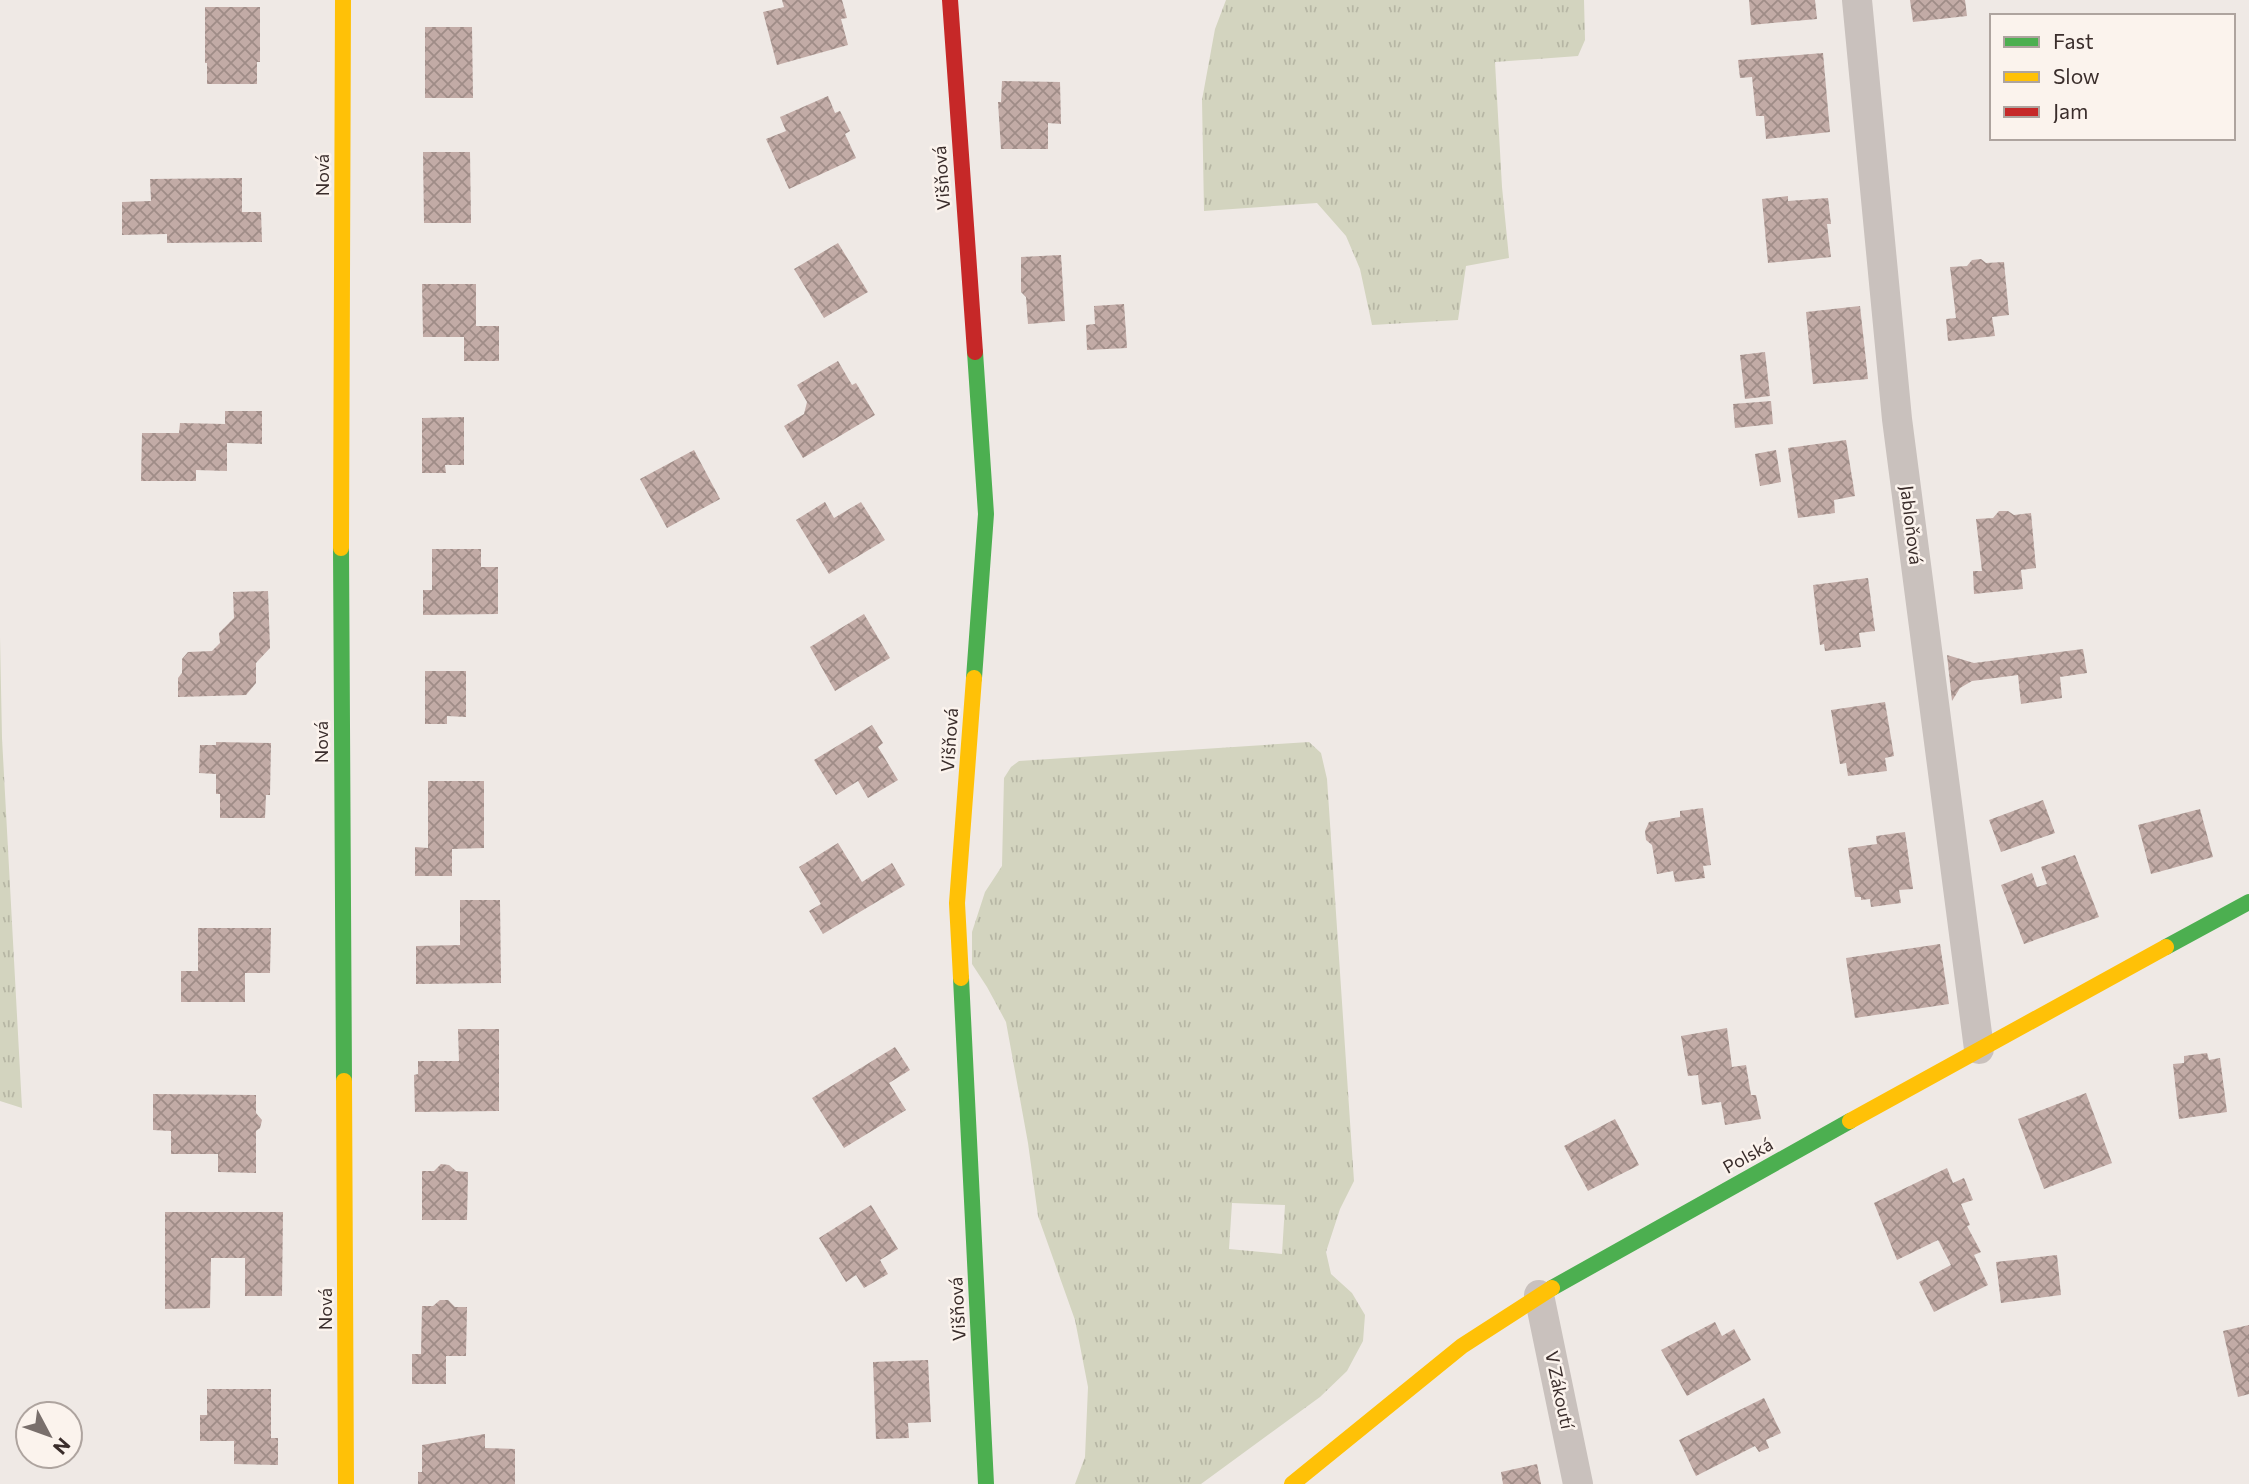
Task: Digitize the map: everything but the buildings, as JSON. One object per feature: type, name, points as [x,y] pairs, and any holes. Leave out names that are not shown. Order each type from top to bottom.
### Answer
[{"type":"street","name":"Nová","points":[[343,0],[341,591],[346,1484]]},
{"type":"street","name":"Višňová","points":[[950,0],[986,513],[957,903],[986,1484]]},
{"type":"street","name":"Jabloňová","points":[[1857,0],[1897,419],[1979,1049]]},
{"type":"street","name":"Polská","points":[[1292,1484],[1462,1346],[1539,1295],[1979,1049],[2249,902]]},
{"type":"street","name":"V Zákoutí","points":[[1539,1295],[1578,1484]]},
{"type":"green space","points":[[1226,0],[1584,0],[1585,40],[1578,56],[1495,62],[1509,258],[1466,266],[1458,320],[1372,325],[1360,269],[1346,236],[1317,203],[1204,211],[1202,100],[1215,29]]},
{"type":"green space","points":[[0,637],[2,738],[22,1108],[0,1101]]},
{"type":"green space","points":[[1309,742],[1321,753],[1327,779],[1354,1181],[1340,1209],[1326,1252],[1331,1274],[1352,1293],[1365,1315],[1363,1341],[1347,1371],[1320,1397],[1201,1484],[1075,1484],[1085,1457],[1088,1387],[1075,1320],[1038,1216],[1006,1022],[972,964],[972,932],[985,892],[1002,866],[1004,778],[1019,761]],"holes":[[[1232,1203],[1285,1205],[1282,1254],[1229,1249]]]},
{"type":"traffic: fast","points":[[974,678],[986,514],[975,352]]},
{"type":"traffic: fast","points":[[341,548],[344,1081]]},
{"type":"traffic: fast","points":[[2166,947],[2249,902]]},
{"type":"traffic: fast","points":[[961,978],[986,1484]]},
{"type":"traffic: fast","points":[[1552,1288],[1850,1121]]},
{"type":"traffic: slow","points":[[341,548],[343,0]]},
{"type":"traffic: slow","points":[[961,978],[957,903],[974,678]]},
{"type":"traffic: slow","points":[[1850,1121],[2166,947]]},
{"type":"traffic: slow","points":[[344,1081],[346,1484]]},
{"type":"traffic: slow","points":[[1292,1484],[1462,1346],[1552,1288]]},
{"type":"traffic: jam","points":[[950,0],[975,352]]}]
